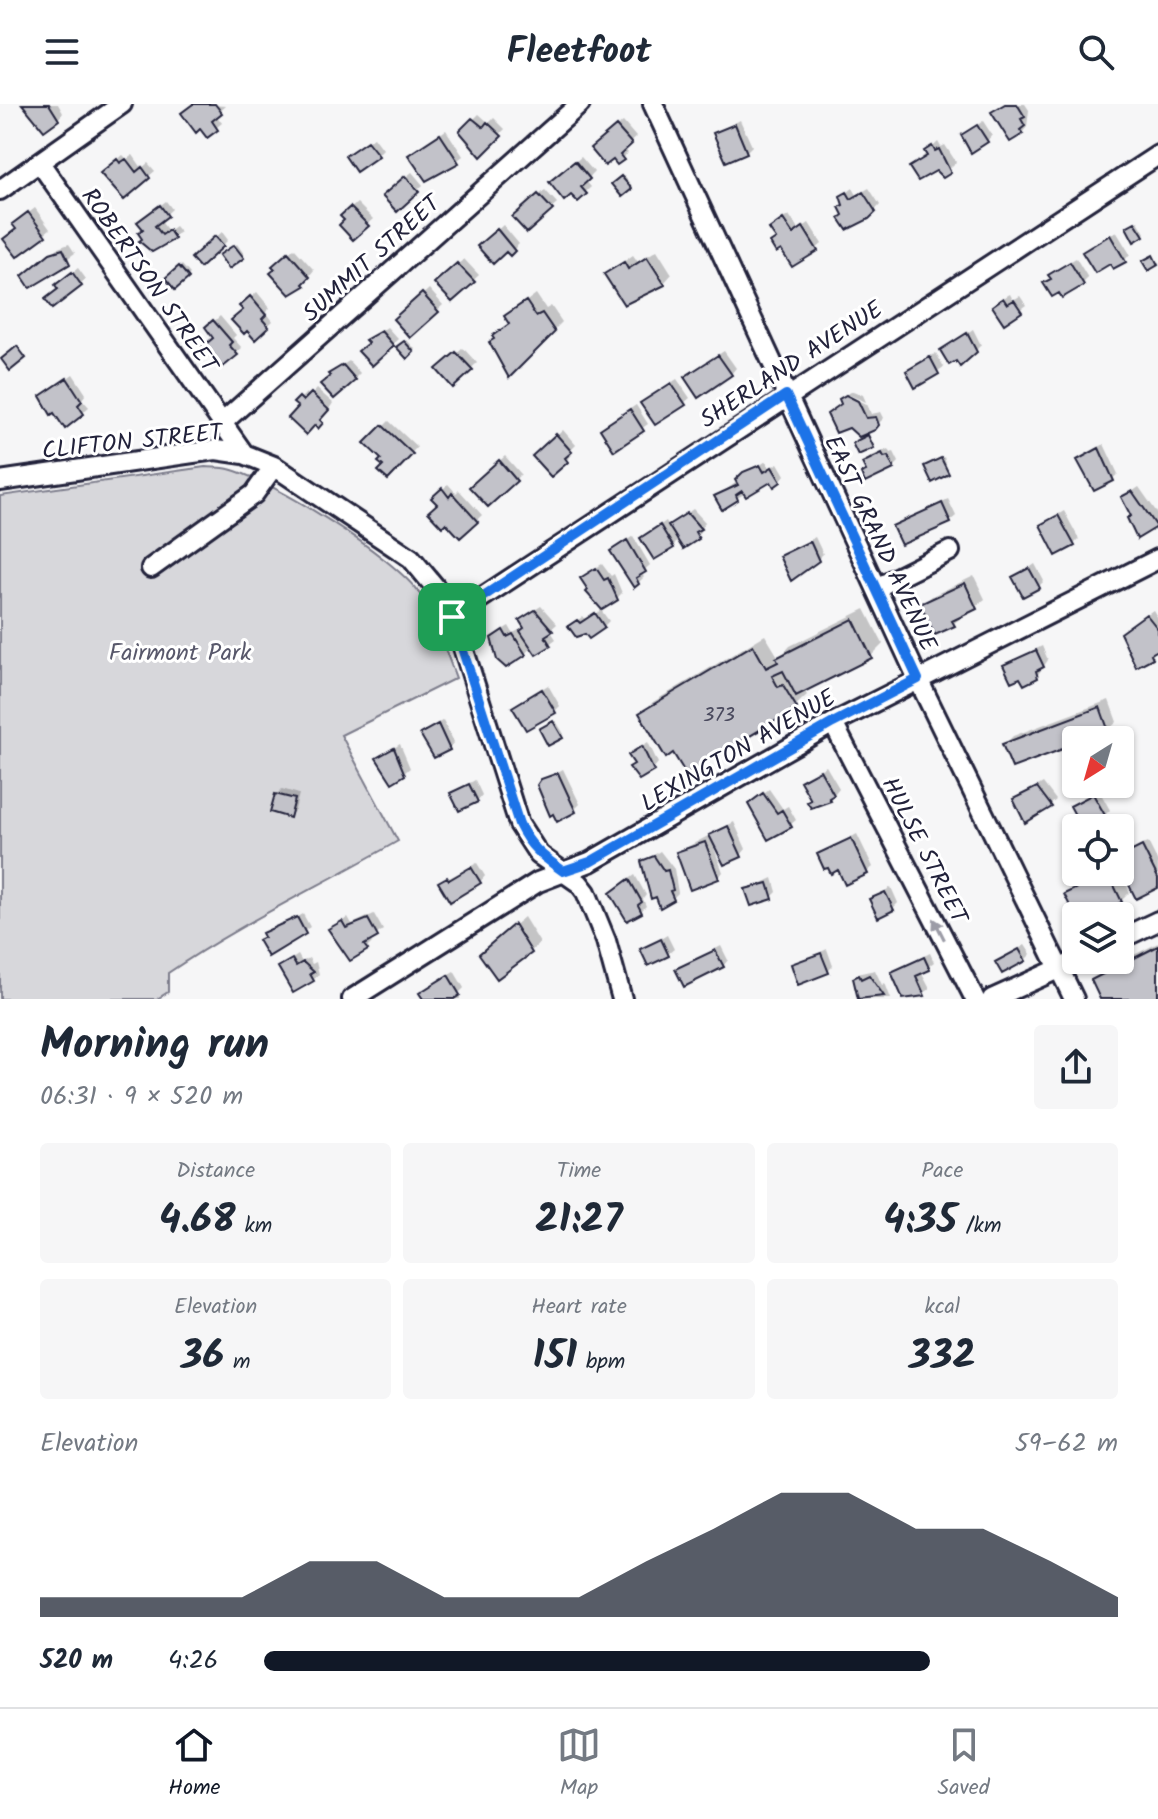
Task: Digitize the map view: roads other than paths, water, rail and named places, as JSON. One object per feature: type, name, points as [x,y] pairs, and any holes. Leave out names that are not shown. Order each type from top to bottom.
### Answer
[{"type":"street","points":[[0,190],[122,104]]},
{"type":"street","name":"SUMMIT STREET","points":[[222,423],[580,104]]},
{"type":"street","name":"EAST GRAND AVENUE","points":[[653,104],[918,679],[1074,999]]},
{"type":"street","name":"SHERLAND AVENUE","points":[[452,617],[786,395],[1158,155]]},
{"type":"street","name":"ROBERTSON STREET","points":[[40,163],[222,423]]},
{"type":"street","points":[[222,423],[244,454]]},
{"type":"street","name":"CLIFTON STREET","points":[[0,481],[216,450],[244,454],[274,466],[411,558],[435,587],[452,617],[519,824],[528,843],[586,892],[606,941],[622,999]]},
{"type":"street","points":[[151,568],[254,494],[274,466]]},
{"type":"street","points":[[876,588],[950,551]]},
{"type":"street","name":"LEXINGTON AVENUE","points":[[352,999],[538,882],[590,862],[833,723],[1158,559]]},
{"type":"street","name":"HULSE STREET","points":[[833,723],[975,999]]},
{"type":"street","points":[[1134,932],[1158,921]]},
{"type":"street","points":[[992,999],[1062,968]]},
{"type":"park label","name":"Fairmont Park","points":[[180,652]]}]
